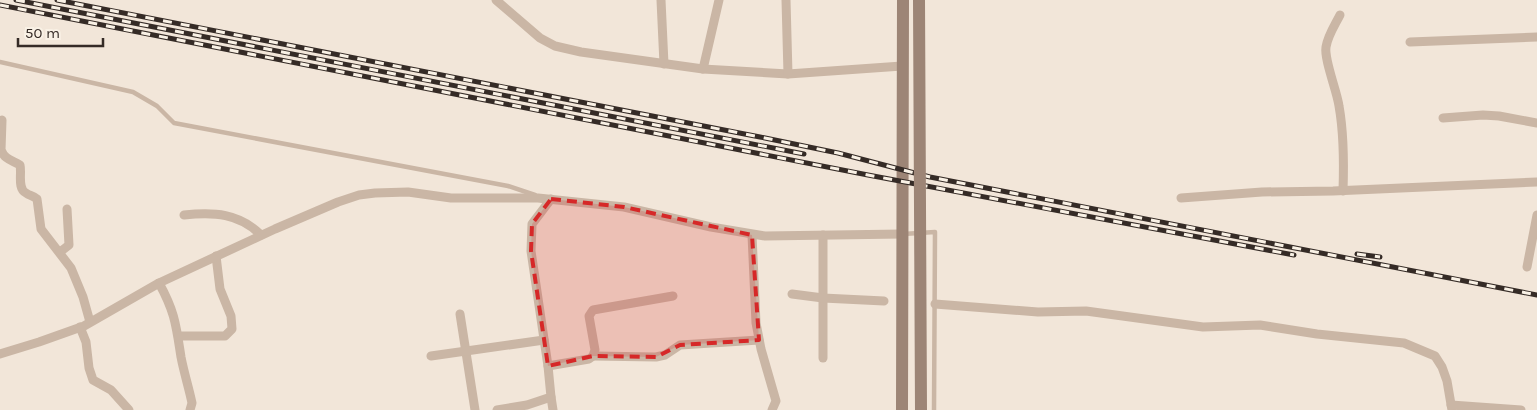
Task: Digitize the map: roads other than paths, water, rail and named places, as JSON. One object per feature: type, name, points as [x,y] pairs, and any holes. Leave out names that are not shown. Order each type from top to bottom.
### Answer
[{"type":"street","points":[[496,0],[540,38],[555,46],[581,52],[703,69],[788,74],[902,66]]},
{"type":"street","points":[[661,0],[664,64]]},
{"type":"street","points":[[703,69],[719,0]]},
{"type":"street","points":[[786,0],[788,74]]},
{"type":"street","points":[[902,410],[903,0]]},
{"type":"street","points":[[919,0],[921,410]]},
{"type":"street","points":[[1340,15],[1329,37],[1326,48],[1339,107],[1344,156],[1343,190]]},
{"type":"street","points":[[1410,42],[1537,36]]},
{"type":"street","points":[[1444,118],[1483,115],[1537,123]]},
{"type":"street","points":[[2,120],[2,154],[8,160],[17,163],[21,167],[22,189],[26,194],[37,198],[41,229],[60,252],[74,275],[90,322]]},
{"type":"street","points":[[1181,198],[1262,192],[1537,182]]},
{"type":"street","points":[[0,354],[80,327],[159,283],[216,256],[338,202],[359,195],[408,192],[451,198],[547,199],[624,207],[752,235],[902,234]]},
{"type":"street","points":[[547,199],[532,224],[531,251],[553,410]]},
{"type":"street","points":[[60,252],[69,244],[67,209]]},
{"type":"street","points":[[184,215],[211,213],[228,215],[248,224],[261,235]]},
{"type":"street","points":[[1527,267],[1537,215]]},
{"type":"street","points":[[752,235],[754,300],[760,340],[776,401],[772,410]]},
{"type":"street","points":[[823,235],[823,358]]},
{"type":"street","points":[[179,336],[225,336],[232,329],[232,316],[220,289],[216,256]]},
{"type":"street","points":[[159,283],[172,309],[179,336],[181,359],[192,403],[190,410]]},
{"type":"street","points":[[792,294],[823,298],[884,300]]},
{"type":"street","points":[[593,356],[595,350],[589,316],[593,310],[673,296]]},
{"type":"street","points":[[934,304],[1052,312],[1086,311],[1203,327],[1260,325],[1317,334],[1404,343],[1435,356],[1442,367],[1447,381],[1451,408],[1521,410]]},
{"type":"street","points":[[460,314],[475,410]]},
{"type":"street","points":[[80,327],[86,342],[89,368],[93,380],[111,390],[123,408]]},
{"type":"street","points":[[431,356],[544,340]]},
{"type":"street","points":[[548,366],[589,359],[593,356],[656,357],[665,355],[680,345],[760,340]]},
{"type":"street","points":[[497,410],[527,405],[551,397]]},
{"type":"lane","points":[[0,62],[133,92],[157,106],[174,123],[508,186],[547,199]]},
{"type":"lane","points":[[902,234],[935,232],[934,410]]},
{"type":"railway","points":[[16,0],[804,154]]},
{"type":"railway","points":[[57,0],[760,137],[838,153],[930,177],[1537,295]]},
{"type":"railway","points":[[0,5],[868,175],[1294,255]]},
{"type":"railway","points":[[1357,254],[1380,257]]}]
